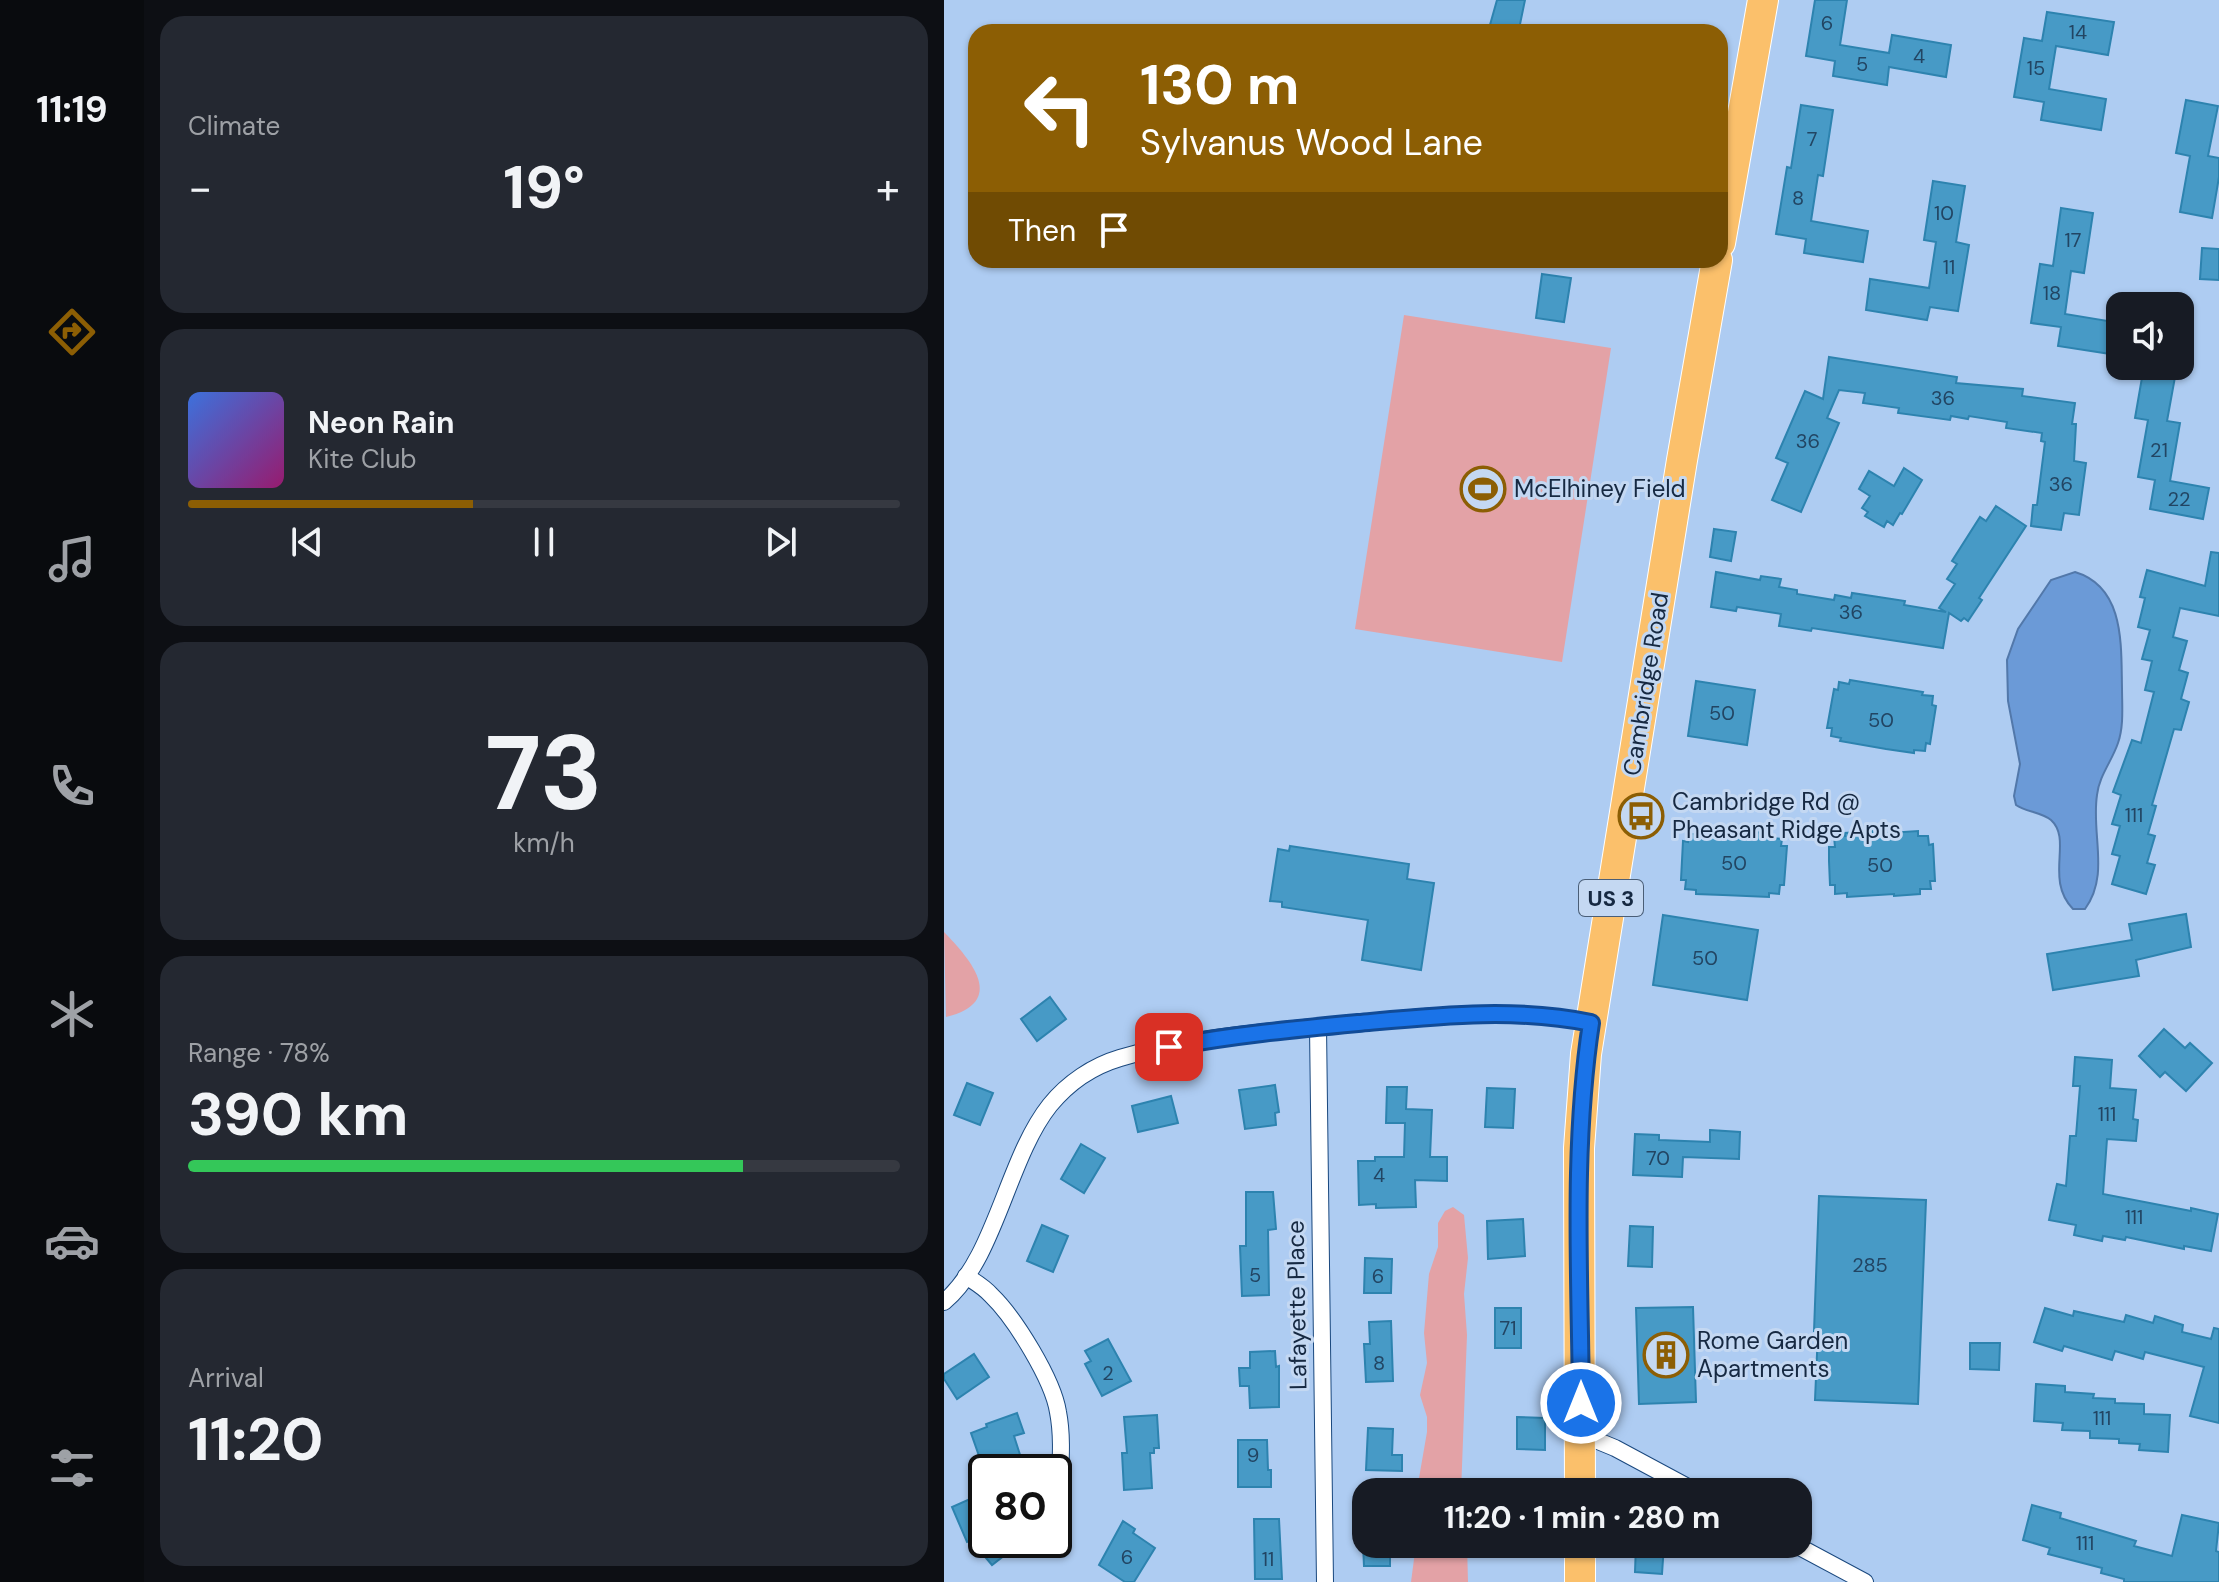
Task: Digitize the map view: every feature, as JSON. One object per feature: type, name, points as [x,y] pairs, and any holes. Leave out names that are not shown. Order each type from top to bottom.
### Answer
[{"type":"highway","points":[[1728,198],[1763,0]]},
{"type":"highway","name":"Cambridge Road","points":[[1580,1478],[1579,1148],[1583,1085],[1682,460],[1716,268]]},
{"type":"highway","points":[[1580,1558],[1580,1582]]},
{"type":"street","points":[[944,1302],[966,1276],[1039,1121],[1065,1089],[1119,1058],[1235,1035],[1486,1014],[1559,1016],[1591,1023]]},
{"type":"street","name":"Lafayette Place","points":[[1318,1027],[1325,1582]]},
{"type":"street","points":[[966,1276],[1002,1307],[1052,1388],[1060,1425],[1060,1454]]},
{"type":"street","points":[[1581,1434],[1671,1478]]},
{"type":"street","points":[[1812,1554],[1865,1582]]},
{"type":"shaded area","name":"McElhiney Field","points":[[1404,315],[1611,348],[1562,662],[1355,629]]},
{"type":"shaded area","points":[[944,932],[973,968],[980,991],[965,1010],[946,1017]]},
{"type":"shaded area","points":[[1453,1207],[1464,1215],[1468,1258],[1464,1294],[1467,1335],[1462,1478],[1419,1478],[1427,1432],[1427,1417],[1420,1395],[1427,1363],[1424,1333],[1429,1274],[1438,1247],[1438,1223],[1445,1211]]},
{"type":"shaded area","points":[[1414,1558],[1467,1558],[1468,1582],[1411,1582]]},
{"type":"water","points":[[2075,572],[2103,590],[2112,604],[2121,654],[2121,730],[2098,788],[2097,882],[2085,909],[2073,909],[2060,885],[2060,838],[2057,828],[2047,817],[2016,805],[2014,796],[2020,764],[2008,701],[2007,660],[2018,629],[2051,580]]},
{"type":"building","points":[[1497,0],[1525,0],[1520,24],[1490,24]]},
{"type":"building","points":[[1815,0],[1847,0],[1840,45],[1889,53],[1892,35],[1951,45],[1946,77],[1889,67],[1887,85],[1833,76],[1835,61],[1806,56]]},
{"type":"building","points":[[2047,12],[2114,22],[2108,55],[2056,46],[2049,89],[2106,99],[2101,130],[2041,120],[2044,102],[2014,97],[2024,38],[2042,41]]},
{"type":"building","points":[[2186,100],[2218,106],[2208,156],[2219,158],[2212,218],[2180,212],[2190,156],[2176,153]]},
{"type":"building","points":[[1801,105],[1833,110],[1823,176],[1818,175],[1811,221],[1868,231],[1863,262],[1804,253],[1806,239],[1776,234]]},
{"type":"building","points":[[1933,181],[1965,186],[1956,242],[1969,245],[1958,311],[1930,307],[1927,320],[1866,310],[1870,279],[1929,288],[1936,242],[1924,240]]},
{"type":"building","points":[[2061,208],[2093,213],[2084,273],[2071,271],[2065,314],[2106,321],[2106,353],[2058,346],[2061,327],[2031,323],[2040,264],[2053,266]]},
{"type":"building","points":[[2202,248],[2219,249],[2219,280],[2200,279]]},
{"type":"building","points":[[1542,274],[1571,278],[1564,322],[1536,318]]},
{"type":"building","points":[[1829,357],[1957,377],[1956,383],[2023,389],[2022,396],[2075,403],[2072,424],[2076,424],[2074,461],[2086,463],[2079,515],[2064,513],[2061,530],[2031,526],[2033,505],[2037,505],[2045,442],[2041,441],[2042,433],[2006,428],[2007,422],[1969,416],[1968,419],[1951,416],[1950,420],[1898,413],[1899,408],[1863,403],[1865,393],[1839,390],[1827,418],[1839,423],[1801,512],[1772,500],[1788,463],[1776,458],[1805,391],[1823,399]]},
{"type":"building","points":[[2142,380],[2174,380],[2167,421],[2180,423],[2170,481],[2209,488],[2203,519],[2150,509],[2155,480],[2138,477],[2148,420],[2135,418]]},
{"type":"building","points":[[1904,468],[1922,480],[1902,514],[1893,525],[1887,521],[1884,527],[1865,516],[1868,512],[1862,508],[1870,496],[1859,489],[1869,471],[1894,486]]},
{"type":"building","points":[[1996,506],[2026,526],[1979,598],[1982,600],[1968,621],[1964,618],[1961,621],[1949,613],[1943,648],[1812,628],[1811,631],[1779,626],[1781,614],[1737,607],[1736,611],[1711,607],[1716,572],[1760,580],[1761,576],[1781,579],[1779,587],[1797,590],[1797,594],[1834,600],[1835,595],[1851,598],[1852,593],[1905,601],[1904,605],[1946,612],[1939,608],[1955,584],[1947,579],[1957,564],[1952,561],[1980,517],[1986,521]]},
{"type":"building","points":[[1714,529],[1736,532],[1731,561],[1710,557]]},
{"type":"building","points":[[2211,552],[2219,553],[2219,616],[2180,608],[2173,637],[2187,641],[2179,670],[2188,673],[2181,699],[2189,702],[2181,730],[2174,729],[2152,805],[2156,806],[2148,834],[2155,836],[2147,863],[2155,865],[2146,894],[2112,884],[2120,856],[2112,854],[2120,826],[2112,824],[2121,795],[2113,792],[2132,740],[2141,743],[2154,692],[2145,690],[2152,661],[2142,659],[2150,630],[2138,627],[2145,598],[2140,597],[2147,570],[2205,586]]},
{"type":"building","points":[[1850,680],[1933,696],[1932,705],[1936,706],[1930,744],[1926,743],[1925,751],[1914,750],[1914,753],[1886,749],[1840,741],[1841,738],[1831,736],[1832,728],[1827,728],[1834,689],[1838,690],[1839,682],[1849,684]]},
{"type":"building","points":[[1696,681],[1755,690],[1747,745],[1688,736]]},
{"type":"building","points":[[1699,830],[1772,833],[1772,838],[1782,839],[1781,846],[1787,846],[1784,885],[1780,885],[1779,894],[1769,893],[1769,897],[1696,894],[1696,890],[1685,889],[1686,880],[1681,880],[1683,841],[1688,842],[1688,834],[1698,834]]},
{"type":"building","points":[[1872,831],[1873,834],[1918,831],[1918,836],[1928,836],[1929,845],[1933,844],[1935,881],[1930,881],[1931,889],[1920,889],[1920,894],[1894,896],[1847,897],[1847,893],[1835,894],[1835,885],[1830,885],[1829,861],[1829,847],[1835,847],[1834,837]]},
{"type":"building","points":[[1290,846],[1409,864],[1407,879],[1434,883],[1421,970],[1362,960],[1368,920],[1282,907],[1282,902],[1270,901],[1278,849],[1289,851]]},
{"type":"building","points":[[2186,914],[2191,947],[2136,960],[2139,976],[2053,990],[2047,954],[2132,940],[2129,924]]},
{"type":"building","points":[[1663,915],[1758,930],[1747,1000],[1653,985]]},
{"type":"building","points":[[1050,997],[1066,1019],[1037,1041],[1021,1019]]},
{"type":"building","points":[[2164,1029],[2185,1048],[2190,1043],[2212,1063],[2186,1091],[2165,1072],[2160,1077],[2139,1056]]},
{"type":"building","points":[[2075,1057],[2112,1060],[2110,1088],[2136,1090],[2133,1119],[2138,1120],[2136,1141],[2107,1139],[2103,1194],[2218,1214],[2211,1251],[2184,1246],[2184,1249],[2126,1237],[2125,1240],[2103,1236],[2102,1241],[2074,1235],[2076,1225],[2049,1220],[2057,1184],[2066,1186],[2070,1136],[2076,1136],[2080,1086],[2073,1086]]},
{"type":"building","points":[[967,1083],[993,1093],[980,1125],[954,1115]]},
{"type":"building","points":[[1275,1085],[1279,1112],[1275,1113],[1276,1125],[1245,1129],[1239,1090]]},
{"type":"building","points":[[1387,1087],[1407,1087],[1406,1109],[1432,1110],[1430,1157],[1447,1157],[1447,1181],[1415,1180],[1416,1207],[1376,1208],[1376,1204],[1359,1205],[1358,1161],[1375,1161],[1375,1157],[1404,1157],[1405,1123],[1386,1123]]},
{"type":"building","points":[[1487,1088],[1515,1089],[1513,1128],[1485,1127]]},
{"type":"building","points":[[1171,1096],[1178,1123],[1138,1132],[1132,1106]]},
{"type":"building","points":[[1710,1130],[1740,1132],[1739,1159],[1683,1157],[1682,1177],[1633,1175],[1635,1134],[1659,1135],[1659,1140],[1710,1142]]},
{"type":"building","points":[[1081,1144],[1105,1158],[1084,1193],[1061,1179]]},
{"type":"building","points":[[1246,1192],[1273,1192],[1276,1229],[1268,1230],[1269,1295],[1242,1296],[1240,1246],[1246,1246]]},
{"type":"building","points":[[1819,1196],[1926,1200],[1918,1404],[1815,1400]]},
{"type":"building","points":[[1523,1219],[1525,1256],[1488,1259],[1487,1221]]},
{"type":"building","points":[[1042,1225],[1068,1236],[1053,1272],[1027,1261]]},
{"type":"building","points":[[1630,1226],[1653,1227],[1652,1267],[1628,1266]]},
{"type":"building","points":[[1365,1258],[1392,1259],[1391,1293],[1364,1293]]},
{"type":"building","name":"Rome Garden Apartments","points":[[1693,1307],[1696,1402],[1639,1404],[1636,1308]]},
{"type":"building","points":[[1495,1308],[1521,1308],[1521,1348],[1495,1348]]},
{"type":"building","points":[[2045,1308],[2073,1316],[2074,1311],[2124,1322],[2126,1315],[2153,1323],[2155,1316],[2183,1325],[2182,1332],[2211,1339],[2214,1328],[2219,1329],[2219,1423],[2190,1416],[2204,1367],[2145,1352],[2143,1359],[2115,1351],[2112,1360],[2064,1346],[2062,1351],[2034,1342]]},
{"type":"building","points":[[1391,1321],[1393,1381],[1366,1382],[1364,1344],[1370,1344],[1369,1322]]},
{"type":"building","points":[[1108,1339],[1131,1381],[1102,1396],[1085,1364],[1091,1361],[1085,1351]]},
{"type":"building","points":[[1970,1343],[2000,1343],[1999,1370],[1970,1369]]},
{"type":"building","points":[[1275,1351],[1276,1367],[1279,1366],[1279,1407],[1250,1408],[1249,1386],[1240,1386],[1239,1368],[1250,1368],[1250,1352]]},
{"type":"building","points":[[974,1354],[989,1377],[957,1399],[944,1374]]},
{"type":"building","points":[[2036,1384],[2065,1386],[2065,1392],[2094,1394],[2093,1398],[2115,1399],[2115,1403],[2144,1404],[2144,1414],[2170,1415],[2168,1452],[2139,1450],[2140,1444],[2119,1443],[2119,1439],[2090,1438],[2090,1431],[2062,1430],[2063,1423],[2034,1421]]},
{"type":"building","points":[[1017,1413],[1024,1433],[1014,1436],[1020,1454],[978,1454],[971,1433],[987,1427],[986,1424]]},
{"type":"building","points":[[1157,1415],[1159,1448],[1154,1448],[1154,1453],[1150,1453],[1152,1488],[1124,1490],[1122,1453],[1127,1453],[1124,1417]]},
{"type":"building","points":[[1517,1417],[1545,1418],[1545,1450],[1517,1449]]},
{"type":"building","points":[[1368,1428],[1393,1429],[1392,1455],[1402,1455],[1402,1471],[1366,1470]]},
{"type":"building","points":[[1238,1440],[1267,1440],[1271,1487],[1238,1487]]},
{"type":"building","points":[[968,1500],[967,1542],[952,1507]]},
{"type":"building","points":[[2032,1505],[2061,1513],[2060,1518],[2136,1541],[2134,1546],[2172,1556],[2182,1515],[2219,1523],[2216,1551],[2219,1552],[2219,1582],[2124,1582],[2124,1579],[2101,1573],[2102,1568],[2048,1554],[2050,1548],[2023,1540]]},
{"type":"building","points":[[1254,1519],[1279,1519],[1282,1579],[1255,1579]]},
{"type":"building","points":[[1123,1521],[1135,1529],[1133,1533],[1155,1548],[1134,1582],[1125,1582],[1099,1565]]},
{"type":"building","points":[[986,1558],[1001,1558],[992,1565]]},
{"type":"building","points":[[1364,1558],[1390,1558],[1390,1566],[1364,1566]]},
{"type":"building","points":[[1636,1558],[1663,1558],[1662,1574],[1635,1572]]},
{"type":"place","name":"McElhiney Field","points":[[1483,489]]},
{"type":"place","name":"Cambridge Rd @ Pheasant Ridge Apts","points":[[1641,816]]},
{"type":"place","name":"Rome Garden Apartments","points":[[1666,1355]]},
{"type":"route","points":[[1169,1047],[1235,1035],[1472,1015],[1559,1016],[1591,1023],[1579,1148],[1581,1403]]}]
